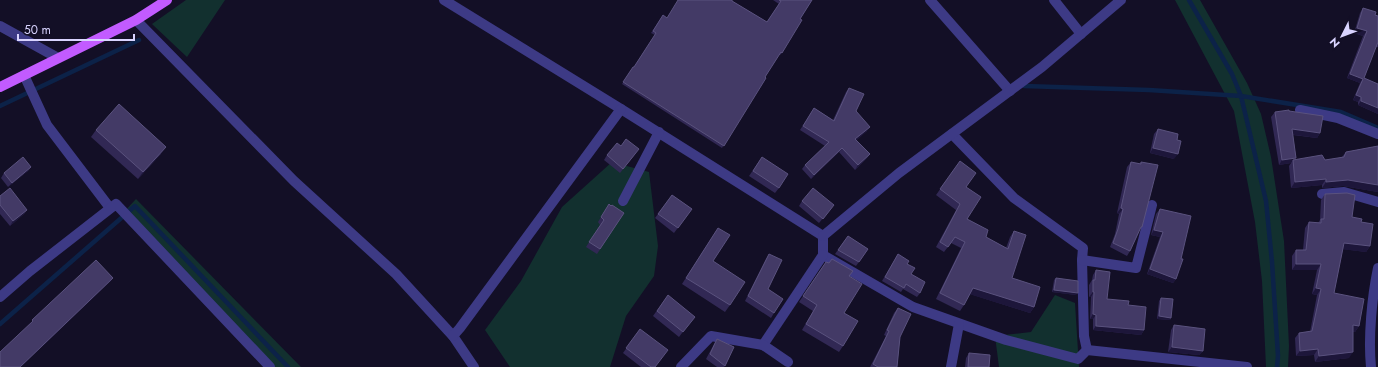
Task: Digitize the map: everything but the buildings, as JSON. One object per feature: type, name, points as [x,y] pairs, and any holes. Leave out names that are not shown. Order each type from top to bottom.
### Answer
[{"type":"main road","points":[[0,87],[136,20],[167,0]]},
{"type":"street","points":[[444,0],[823,236]]},
{"type":"street","points":[[930,0],[1010,91]]},
{"type":"street","points":[[1054,0],[1081,34]]},
{"type":"street","points":[[823,236],[899,173],[1042,67],[1121,0]]},
{"type":"street","points":[[136,20],[294,181],[396,274],[453,336],[474,367]]},
{"type":"street","points":[[0,26],[58,58]]},
{"type":"street","points":[[24,75],[47,125],[110,208]]},
{"type":"street","points":[[453,336],[465,322],[621,109]]},
{"type":"street","points":[[1300,110],[1338,118],[1378,134]]},
{"type":"street","points":[[623,201],[658,132]]},
{"type":"street","points":[[952,134],[1014,198],[1083,248],[1084,336],[1087,350]]},
{"type":"street","points":[[1322,194],[1344,192],[1378,202]]},
{"type":"street","points":[[0,297],[30,271],[116,204],[270,367]]},
{"type":"street","points":[[1082,260],[1136,268],[1152,205]]},
{"type":"street","points":[[763,345],[823,255],[823,236]]},
{"type":"street","points":[[823,255],[913,307],[959,324],[1006,340],[1078,359],[1087,350]]},
{"type":"street","points":[[1371,367],[1369,350],[1378,268]]},
{"type":"street","points":[[951,367],[959,324]]},
{"type":"street","points":[[681,367],[712,336],[763,345],[788,362]]},
{"type":"street","points":[[1087,350],[1224,366],[1246,367]]},
{"type":"green space","points":[[186,0],[225,0],[187,57],[152,24]]},
{"type":"green space","points":[[1175,0],[1200,0],[1247,83],[1261,114],[1271,157],[1284,241],[1289,346],[1288,367],[1266,367],[1262,281],[1255,222],[1234,111]]},
{"type":"green space","points":[[612,162],[649,172],[658,246],[654,276],[626,316],[610,367],[510,367],[485,330],[521,281],[562,207]]},
{"type":"green space","points":[[136,199],[301,367],[271,367],[124,212]]},
{"type":"green space","points":[[1055,295],[1075,303],[1079,367],[999,367],[995,336],[1031,332]]},
{"type":"waterway","points":[[1189,0],[1232,74],[1241,96],[1266,201],[1272,262],[1278,356],[1277,367]]},
{"type":"waterway","points":[[0,106],[139,40]]},
{"type":"waterway","points":[[1024,86],[1149,90],[1241,96],[1341,112],[1378,128]]},
{"type":"waterway","points":[[0,324],[135,206],[288,367]]}]
